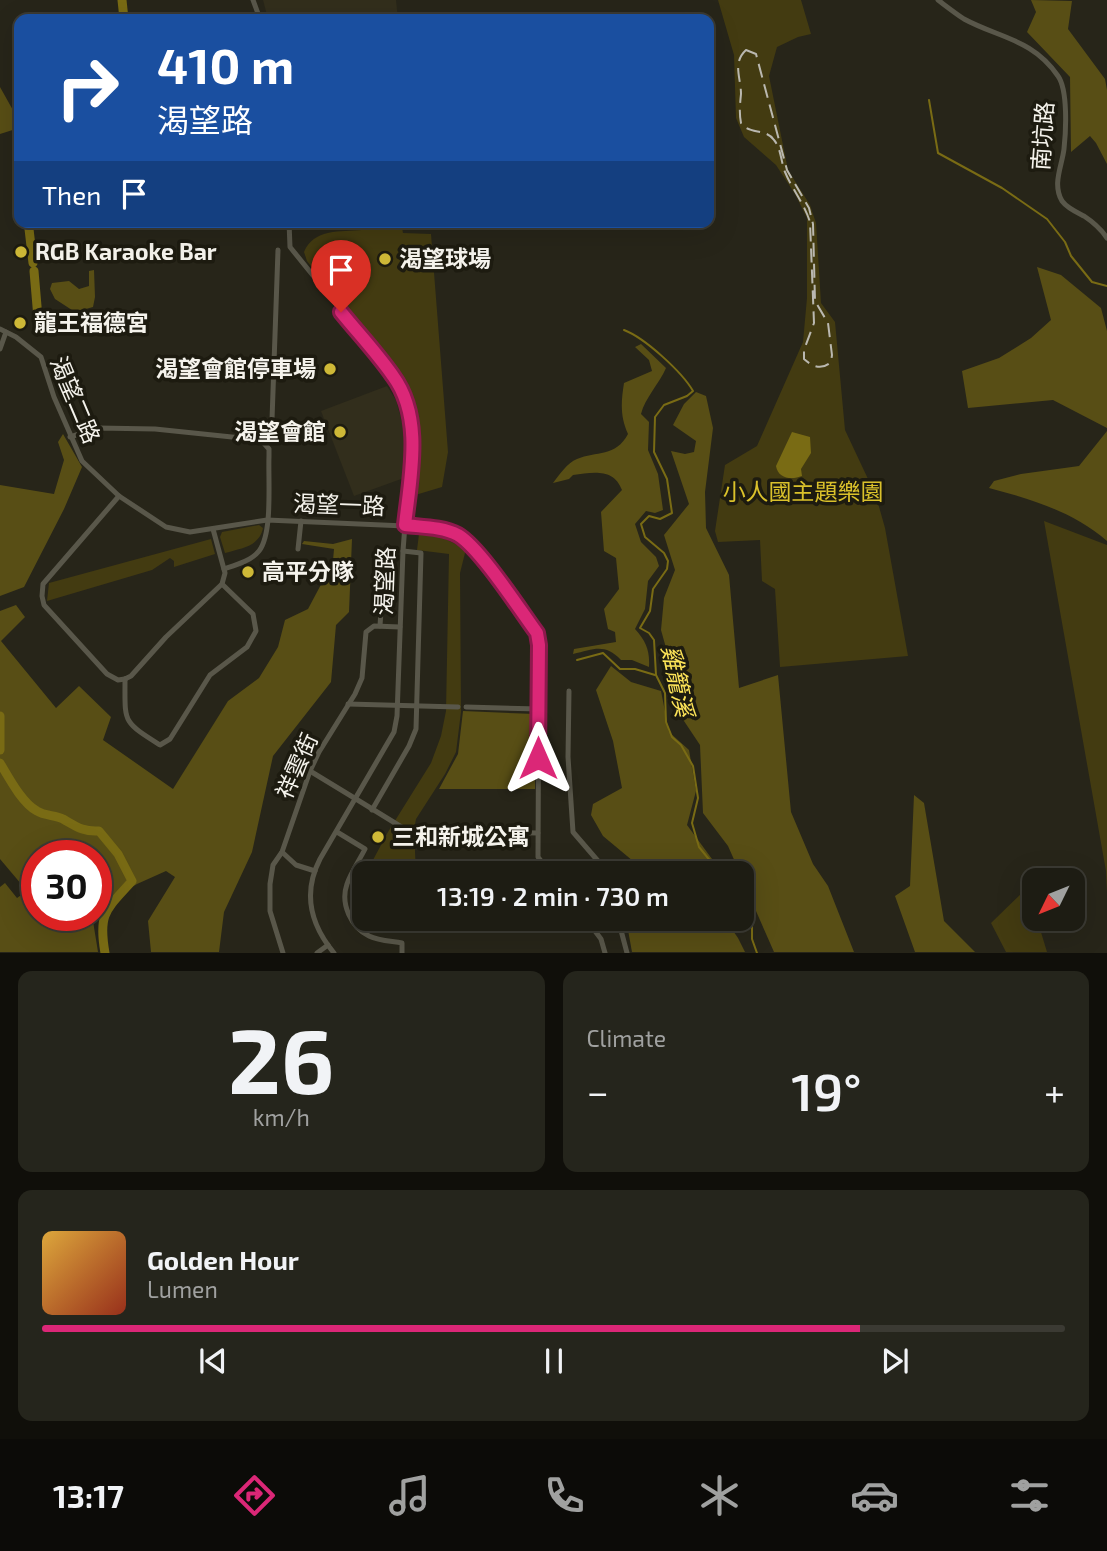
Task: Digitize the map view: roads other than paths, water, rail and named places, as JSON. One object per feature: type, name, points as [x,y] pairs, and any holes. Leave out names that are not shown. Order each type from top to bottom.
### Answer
[{"type":"street","name":"南坑路","points":[[938,0],[963,18],[1033,49],[1057,74],[1063,84],[1065,98],[1065,149],[1057,182],[1059,193],[1063,203],[1098,227],[1107,238]]},
{"type":"street","name":"渴望路","points":[[289,228],[290,247],[395,377],[403,395],[412,432],[394,733],[314,871],[310,896],[312,915],[334,953]]},
{"type":"street","points":[[251,437],[272,420],[278,250]]},
{"type":"street","points":[[0,349],[2,331]]},
{"type":"street","name":"渴望二路","points":[[2,331],[16,337],[41,357],[70,437],[82,460],[119,496],[166,527],[190,532],[267,520]]},
{"type":"street","points":[[70,437],[98,428],[155,429],[261,440],[268,449],[266,535],[258,552],[241,564],[224,569]]},
{"type":"street","points":[[119,496],[43,584],[42,596],[44,605],[107,674],[118,680],[131,676],[175,628],[222,584],[224,569],[212,528]]},
{"type":"street","name":"渴望一路","points":[[267,520],[428,527],[461,536],[472,545],[515,608],[537,633],[538,861]]},
{"type":"street","points":[[299,549],[301,521]]},
{"type":"street","points":[[372,810],[416,729],[421,553],[403,551]]},
{"type":"street","points":[[384,561],[380,626],[400,627]]},
{"type":"street","points":[[125,680],[125,716],[129,724],[160,745],[165,744],[211,675],[247,647],[256,631],[253,614],[222,584]]},
{"type":"street","name":"祥雲街","points":[[283,953],[271,911],[270,884],[273,865],[282,852],[310,771],[362,678],[366,632],[374,626],[380,626]]},
{"type":"street","points":[[569,691],[568,757],[573,832],[598,861]]},
{"type":"street","points":[[348,705],[458,706]]},
{"type":"street","points":[[466,707],[539,709]]},
{"type":"street","points":[[310,771],[408,831]]},
{"type":"street","points":[[337,832],[365,849],[346,886],[346,911],[355,925],[368,936],[402,943],[402,953]]},
{"type":"street","points":[[422,832],[538,833]]},
{"type":"street","points":[[282,852],[296,865],[314,871]]},
{"type":"street","points":[[595,931],[601,939],[605,953]]},
{"type":"street","points":[[621,931],[626,953]]},
{"type":"street","points":[[317,953],[328,945]]},
{"type":"waterway","points":[[122,0],[123,14]]},
{"type":"waterway","points":[[929,100],[938,153],[1002,188],[1047,219],[1092,282],[1107,286]]},
{"type":"waterway","points":[[29,228],[33,263]]},
{"type":"waterway","points":[[34,271],[38,318]]},
{"type":"waterway","name":"雞籠溪","points":[[624,330],[662,356],[693,391],[664,405],[655,417],[654,452],[667,479],[672,513],[660,519],[649,516],[641,524],[645,537],[664,553],[668,561],[667,569],[653,589],[650,611],[640,628],[654,640],[656,675],[665,693],[666,722],[672,737],[681,745],[693,766],[698,798],[692,823],[699,847],[710,861]]},
{"type":"waterway","points":[[577,660],[603,653],[620,669],[635,669],[655,675]]},
{"type":"waterway","points":[[0,716],[0,750]]},
{"type":"waterway","points":[[0,763],[16,790],[31,807],[80,828],[99,831],[118,854],[132,881],[106,913],[103,929],[105,953]]},
{"type":"waterway","name":"雞籠溪","points":[[752,931],[757,953]]},
{"type":"railway","points":[[746,50],[756,54],[787,170],[809,208],[813,224],[815,301],[828,323],[832,355],[831,362],[820,367],[804,359],[804,350],[814,323],[810,222],[785,172],[776,143],[771,136],[748,129],[741,123],[738,65],[746,50]]},
{"type":"place","name":"RGB Karaoke Bar","points":[[21,252]]},
{"type":"place","name":"渴望球場","points":[[385,259]]},
{"type":"place","name":"龍王福德宮","points":[[20,323]]},
{"type":"place","name":"渴望會館停車場","points":[[330,369]]},
{"type":"place","name":"渴望會館","points":[[340,432]]},
{"type":"place","name":"高平分隊","points":[[248,572]]},
{"type":"place","name":"三和新城公寓","points":[[378,837]]},
{"type":"park label","name":"小人國主題樂園","points":[[803,492]]}]
